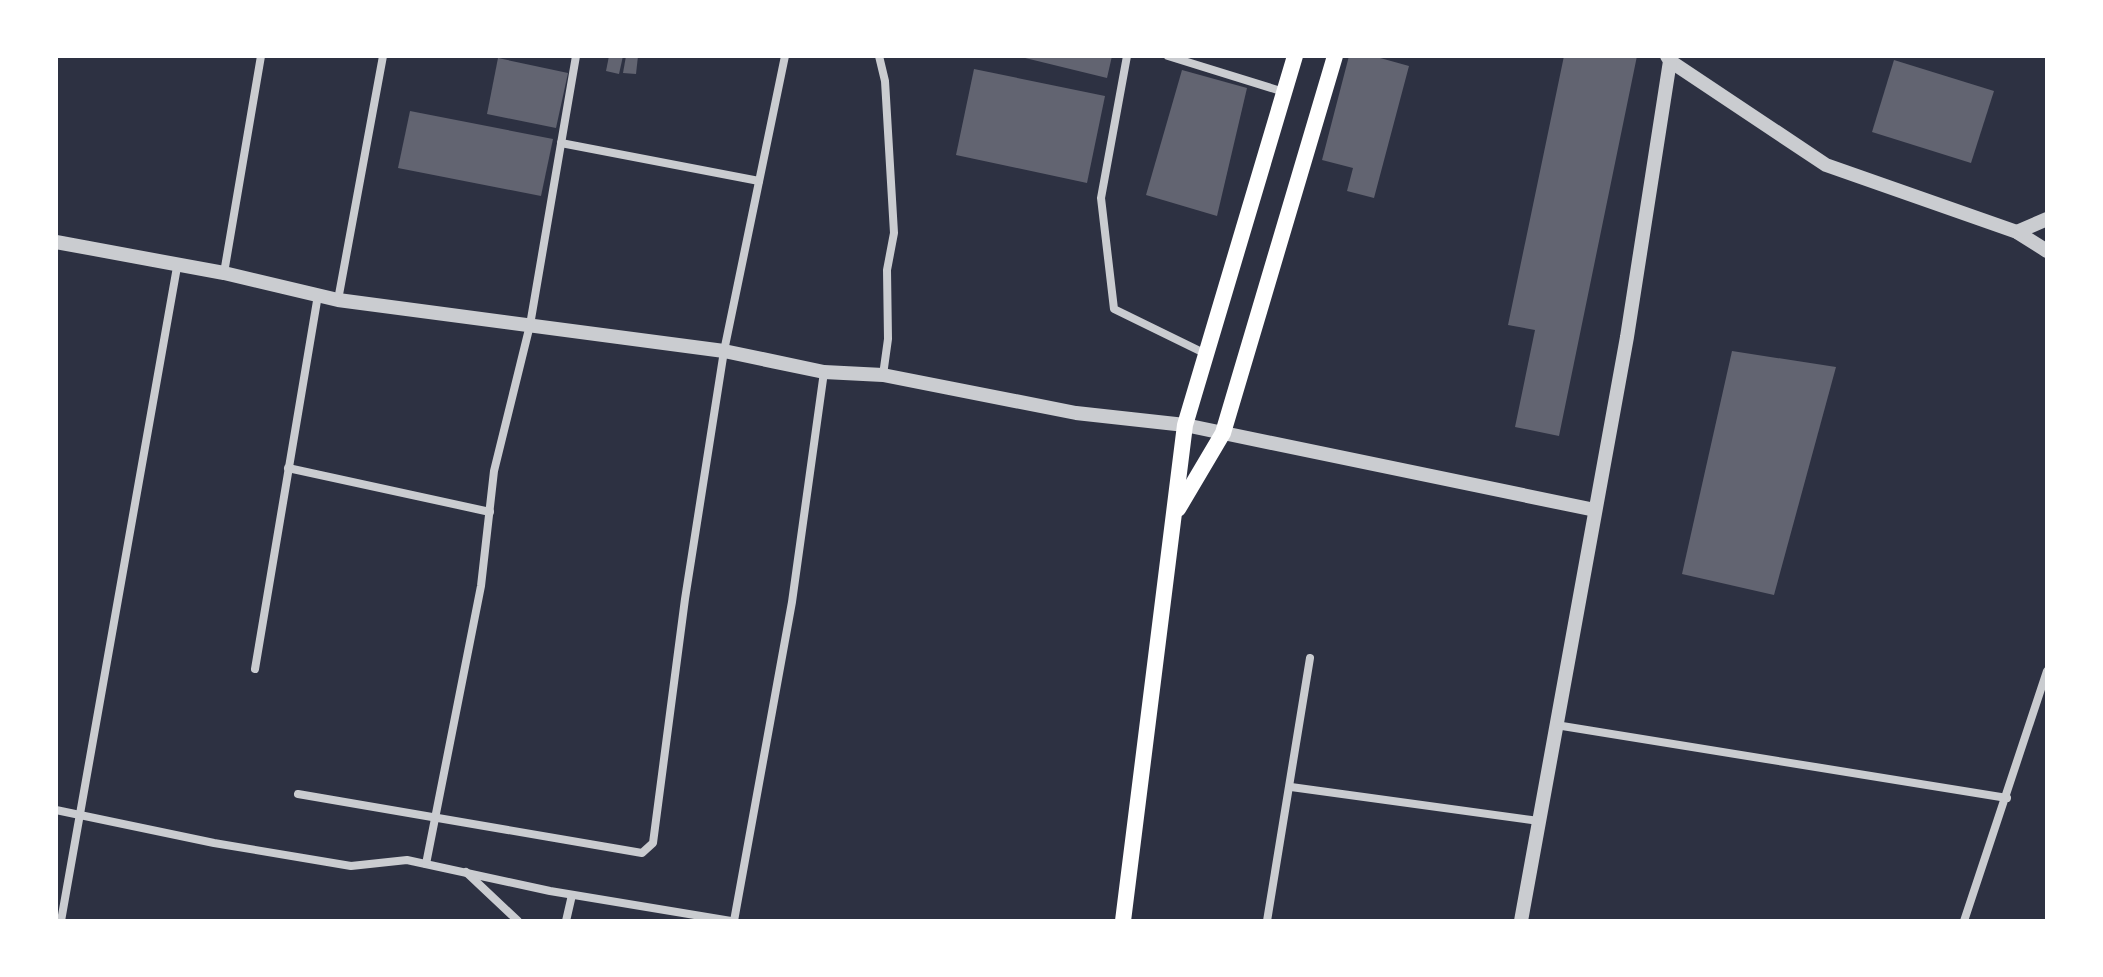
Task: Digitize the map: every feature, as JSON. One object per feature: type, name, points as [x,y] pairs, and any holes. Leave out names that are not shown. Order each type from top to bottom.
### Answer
[{"type":"main road","points":[[1123,921],[1185,425],[1295,56]]},
{"type":"main road","points":[[1175,514],[1223,433],[1335,56]]},
{"type":"street","points":[[224,273],[261,56]]},
{"type":"street","points":[[338,300],[383,56]]},
{"type":"street","points":[[426,864],[481,586],[494,471],[530,325],[576,56]]},
{"type":"street","points":[[298,794],[642,853],[653,843],[685,599],[724,351],[785,56]]},
{"type":"street","points":[[879,56],[885,81],[894,233],[887,270],[888,339],[883,375]]},
{"type":"street","points":[[1127,56],[1101,198],[1114,309],[1204,353]]},
{"type":"street","points":[[1168,56],[1284,92]]},
{"type":"street","points":[[1521,921],[1595,510],[1668,58],[1826,165],[2017,232],[2047,251]]},
{"type":"street","points":[[561,143],[759,181]]},
{"type":"street","points":[[2017,232],[2047,219]]},
{"type":"street","points":[[56,242],[177,267],[224,273],[338,300],[724,351],[824,372],[883,375],[1076,413],[1185,425],[1595,510]]},
{"type":"street","points":[[61,921],[177,267]]},
{"type":"street","points":[[255,669],[318,295]]},
{"type":"street","points":[[56,810],[214,843],[351,866],[407,860],[572,895],[733,921],[792,602],[824,372]]},
{"type":"street","points":[[288,468],[490,512]]},
{"type":"street","points":[[1267,921],[1310,658]]},
{"type":"street","points":[[1964,921],[2047,671]]},
{"type":"street","points":[[1556,725],[2007,798]]},
{"type":"street","points":[[1291,787],[1539,821]]},
{"type":"street","points":[[465,871],[518,921]]},
{"type":"street","points":[[566,921],[572,895]]},
{"type":"building","points":[[609,56],[623,56],[619,74],[606,71]]},
{"type":"building","points":[[626,56],[638,56],[636,74],[623,73]]},
{"type":"building","points":[[1017,56],[1112,56],[1107,78]]},
{"type":"building","points":[[1349,56],[1373,56],[1409,66],[1374,198],[1347,191],[1353,168],[1322,160]]},
{"type":"building","points":[[1564,56],[1637,56],[1559,436],[1515,427],[1535,330],[1508,325]]},
{"type":"building","points":[[498,58],[568,73],[556,128],[487,114]]},
{"type":"building","points":[[1894,60],[1994,91],[1971,163],[1872,132]]},
{"type":"building","points":[[974,69],[1105,96],[1087,183],[956,155]]},
{"type":"building","points":[[1182,70],[1247,88],[1217,216],[1146,195]]},
{"type":"building","points":[[410,111],[553,139],[541,196],[398,168]]},
{"type":"building","points":[[1732,351],[1836,367],[1774,595],[1682,574]]}]
